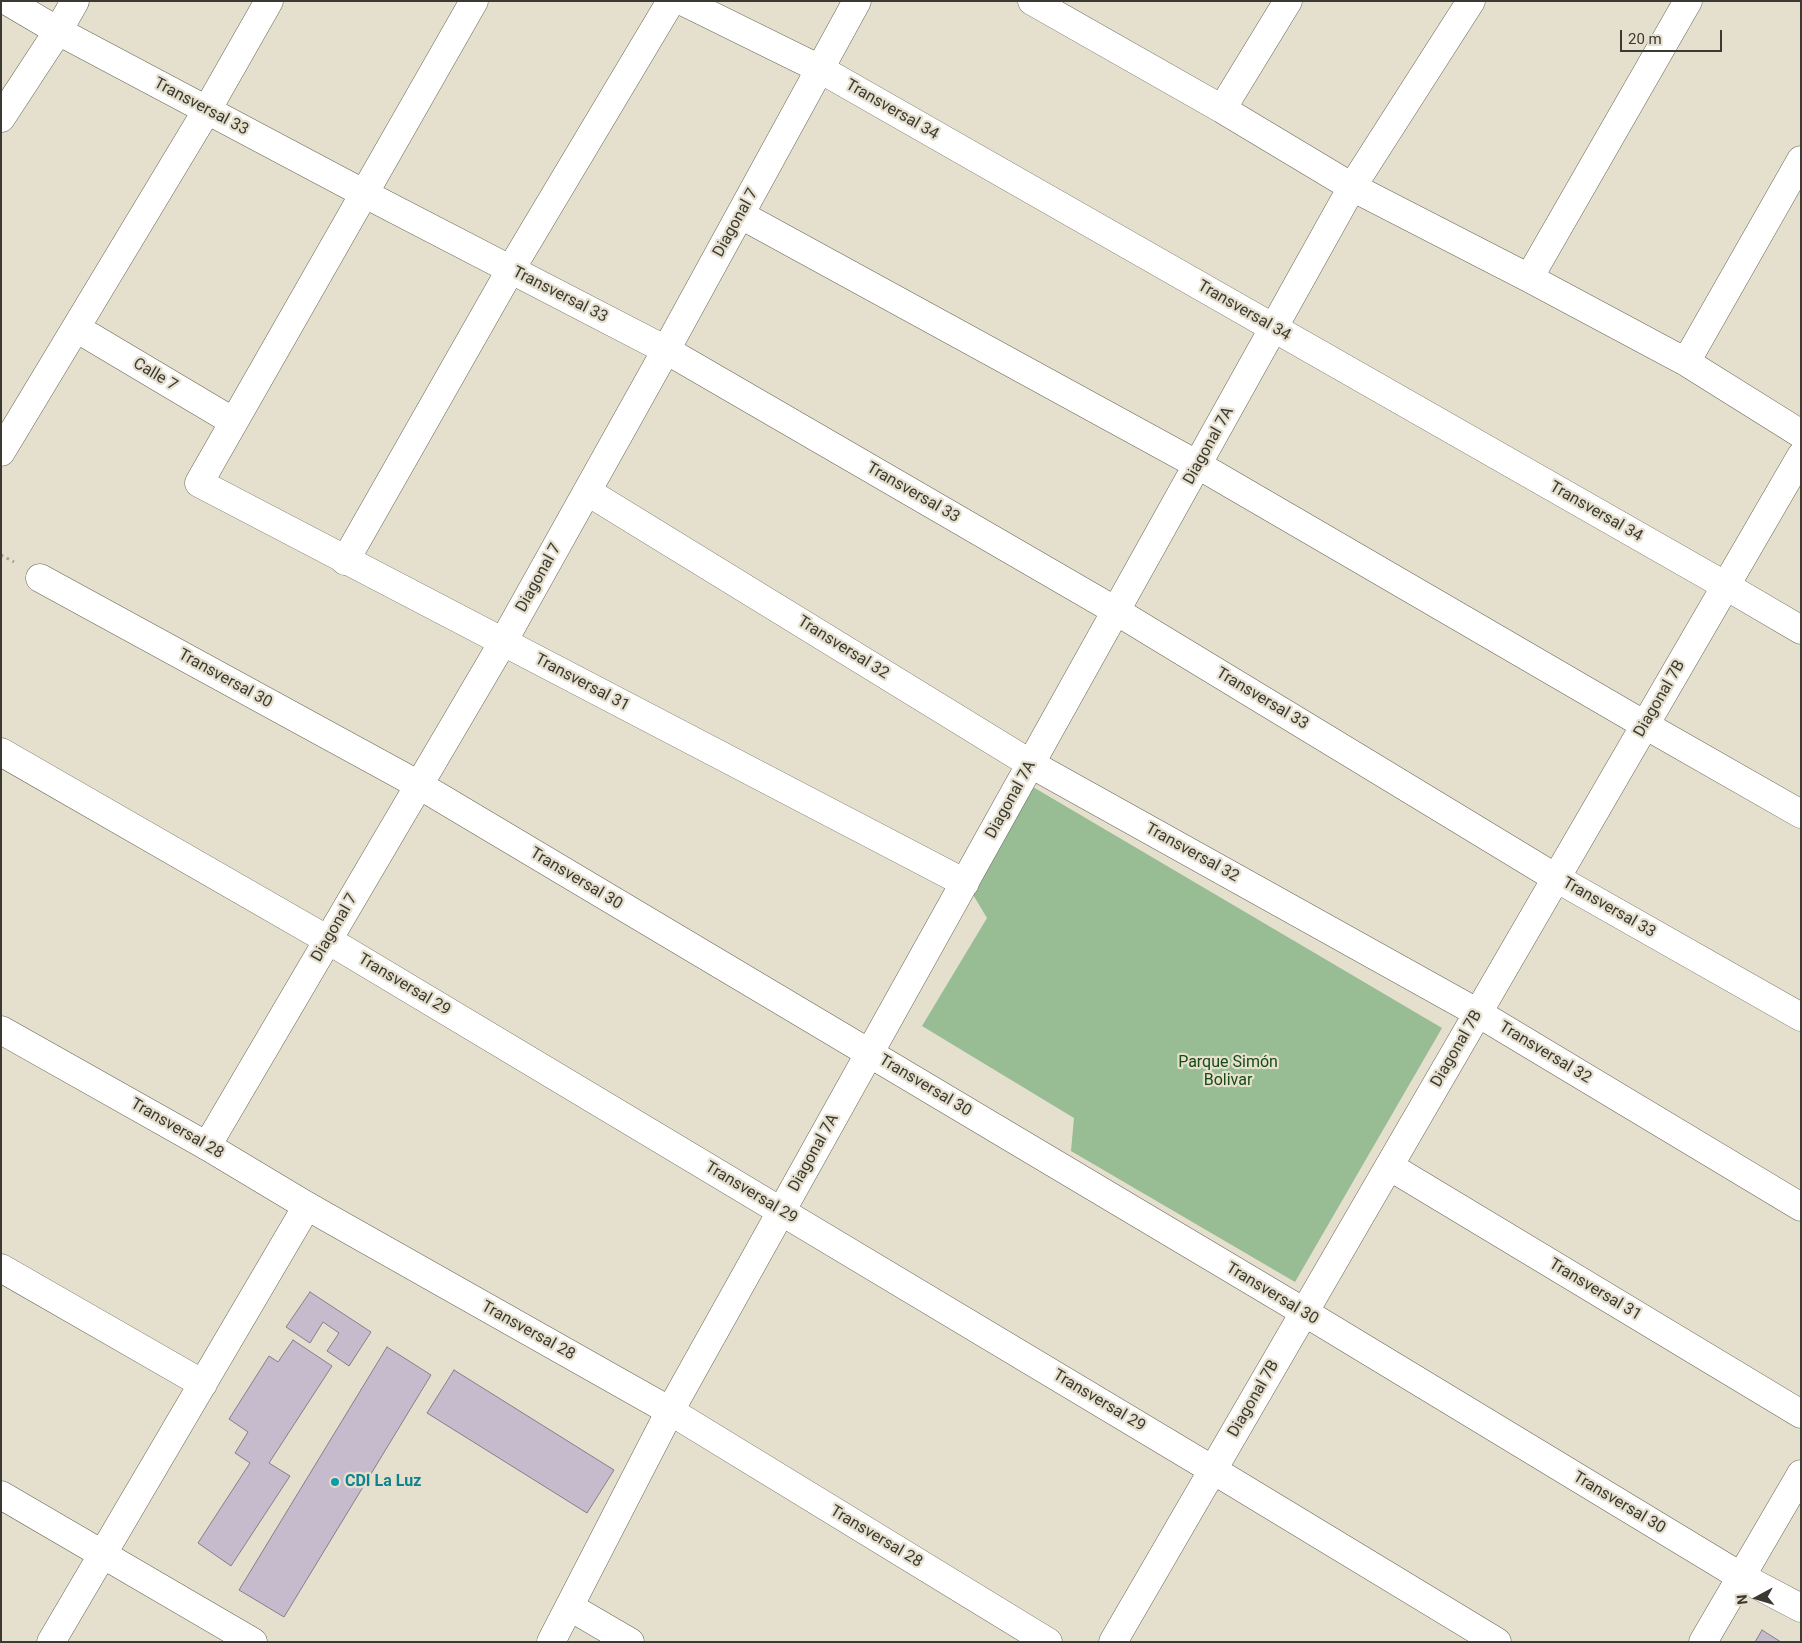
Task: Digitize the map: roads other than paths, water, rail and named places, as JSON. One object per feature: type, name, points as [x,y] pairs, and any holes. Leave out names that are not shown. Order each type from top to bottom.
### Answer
[{"type":"street","name":"Transversal 33","points":[[7,1],[58,31],[365,194],[666,350],[1116,611],[1556,878],[1801,1017]]},
{"type":"street","points":[[1,118],[58,31],[75,1]]},
{"type":"street","points":[[1,452],[207,110],[269,1]]},
{"type":"street","points":[[234,422],[474,1]]},
{"type":"street","points":[[345,561],[511,269],[671,1]]},
{"type":"street","name":"Transversal 34","points":[[682,1],[820,69],[1801,630]]},
{"type":"street","name":"Diagonal 7","points":[[207,1146],[503,642],[588,492],[857,1]]},
{"type":"street","points":[[1032,1],[1071,10],[1222,109],[1352,188],[1529,278],[1686,362],[1801,434]]},
{"type":"street","points":[[1222,109],[1288,1]]},
{"type":"street","name":"Diagonal 7A","points":[[551,1642],[670,1411],[1352,188],[1471,1]]},
{"type":"street","points":[[1529,278],[1688,1]]},
{"type":"street","points":[[1686,362],[1801,160]]},
{"type":"street","points":[[740,215],[1198,465],[1801,814]]},
{"type":"street","name":"Calle 7","points":[[76,328],[234,422]]},
{"type":"street","name":"Transversal 31","points":[[234,422],[199,483],[345,561],[965,883]]},
{"type":"street","name":"Diagonal 7B","points":[[1113,1642],[1801,456]]},
{"type":"street","name":"Transversal 32","points":[[588,492],[1031,764],[1478,1013],[1801,1207]]},
{"type":"street","name":"Transversal 30","points":[[40,578],[418,786],[1304,1312],[1740,1576],[1801,1608]]},
{"type":"street","name":"Transversal 29","points":[[1,752],[328,940],[1497,1642]]},
{"type":"street","name":"Transversal 28","points":[[1,1030],[207,1146],[307,1206],[670,1411],[1048,1642]]},
{"type":"street","name":"Transversal 31","points":[[1389,1166],[1801,1414]]},
{"type":"street","points":[[51,1642],[307,1206]]},
{"type":"street","points":[[1,1268],[203,1384]]},
{"type":"street","points":[[1703,1642],[1801,1474]]},
{"type":"street","points":[[1,1495],[253,1642]]},
{"type":"street","points":[[570,1607],[630,1642]]},
{"type":"place","name":"CDI La Luz","points":[[335,1482]]},
{"type":"park label","name":"Parque Simón Bolivar","points":[[1228,1072]]}]
